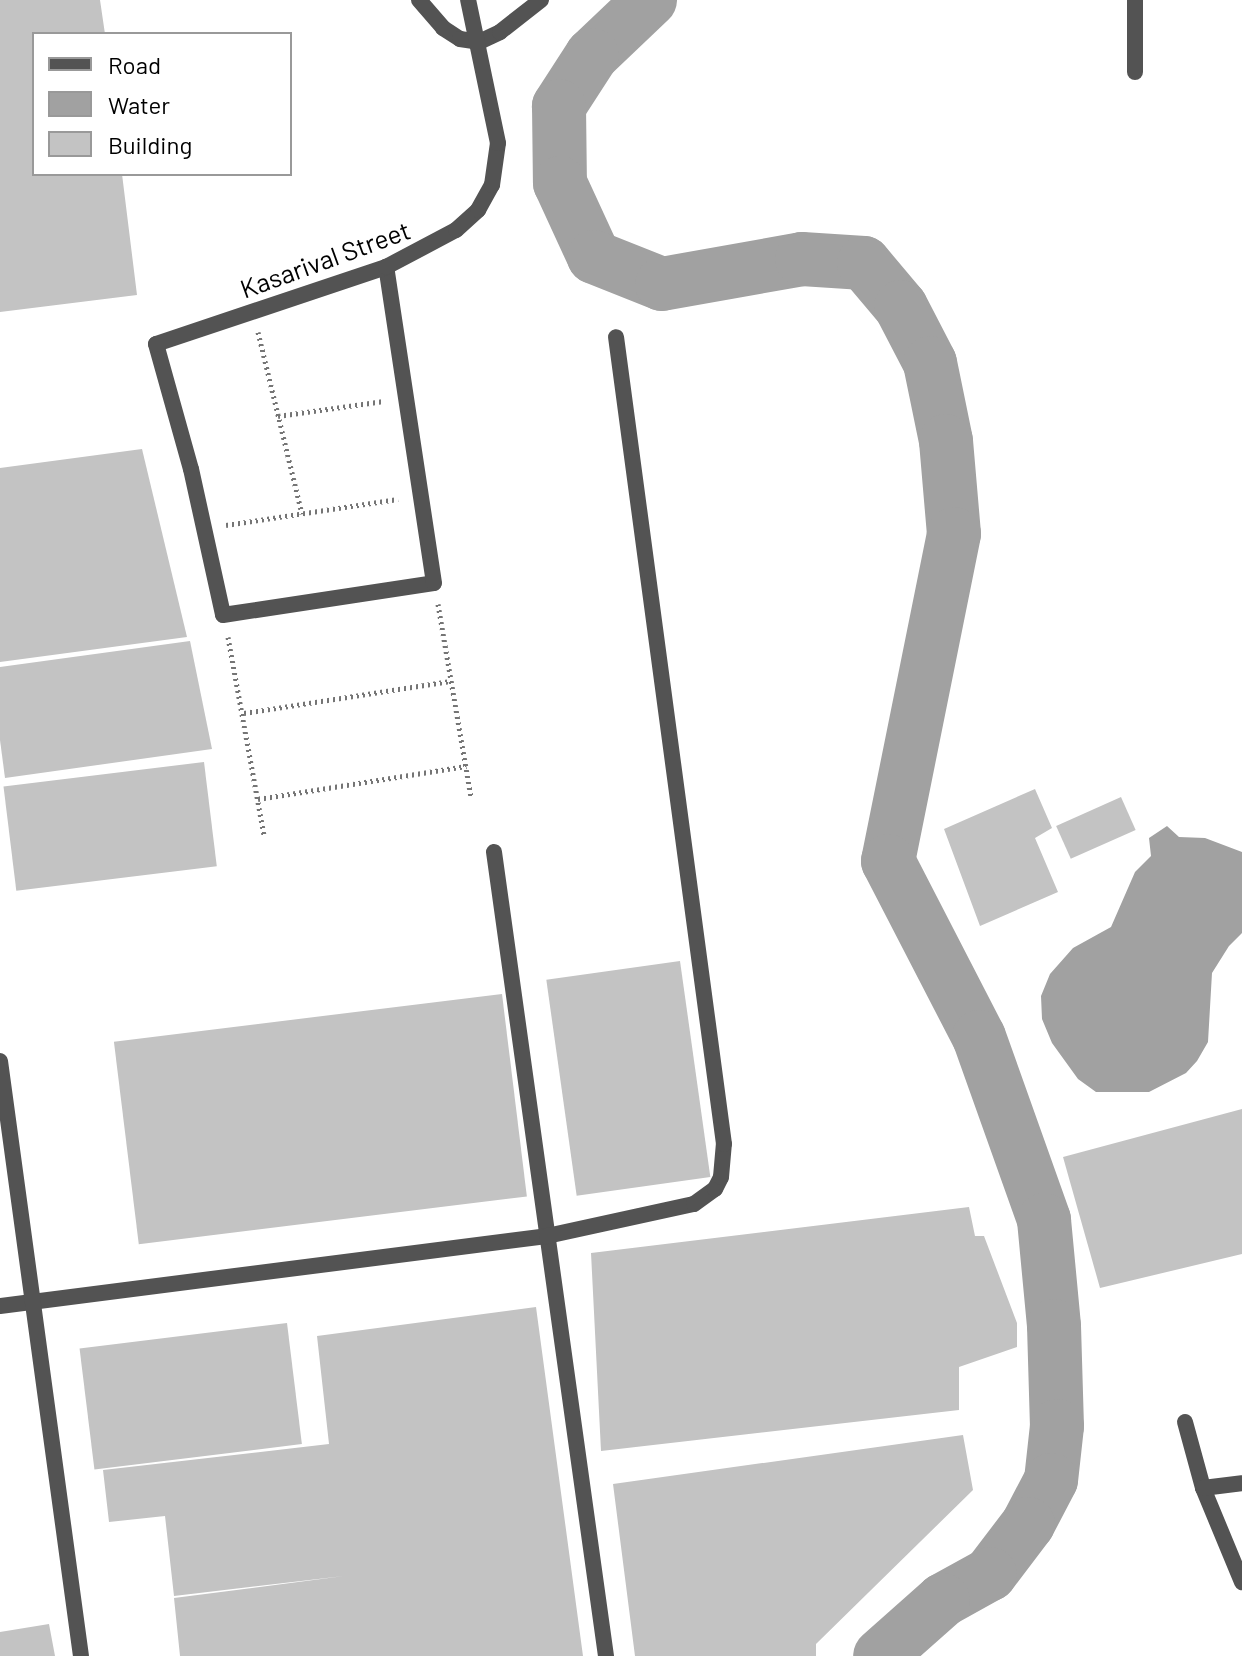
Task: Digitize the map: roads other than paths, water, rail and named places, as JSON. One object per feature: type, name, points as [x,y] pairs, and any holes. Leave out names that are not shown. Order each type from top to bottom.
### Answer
[{"type":"street","points":[[419,0],[443,28],[460,39],[479,42],[500,32],[541,0]]},
{"type":"street","name":"Kasarival Street","points":[[386,267],[418,496],[434,583],[223,615],[206,528],[156,344],[386,267],[456,230],[478,210],[492,185],[498,143],[468,0]]},
{"type":"street","points":[[1135,0],[1135,72]]},
{"type":"street","points":[[0,1306],[547,1236],[694,1204],[715,1189],[723,1162],[722,1128],[616,337]]},
{"type":"street","points":[[494,852],[606,1656]]},
{"type":"street","points":[[0,1061],[81,1656]]},
{"type":"street","points":[[1185,1422],[1203,1488],[1242,1582]]},
{"type":"street","points":[[1203,1488],[1242,1483]]},
{"type":"water","points":[[1167,826],[1179,837],[1205,838],[1242,852],[1242,933],[1229,946],[1212,973],[1208,1042],[1186,1073],[1149,1092],[1096,1092],[1078,1079],[1052,1043],[1042,1019],[1041,996],[1050,974],[1073,948],[1111,927],[1135,872],[1151,856],[1149,838]]},
{"type":"waterway","points":[[650,0],[592,55],[559,106],[560,183],[594,257],[662,284],[802,259],[864,263],[901,307],[930,363],[946,441],[954,534],[888,861],[979,1037],[1044,1220],[1054,1326],[1057,1426],[1051,1480],[1028,1524],[990,1574],[943,1600],[880,1656]]}]
